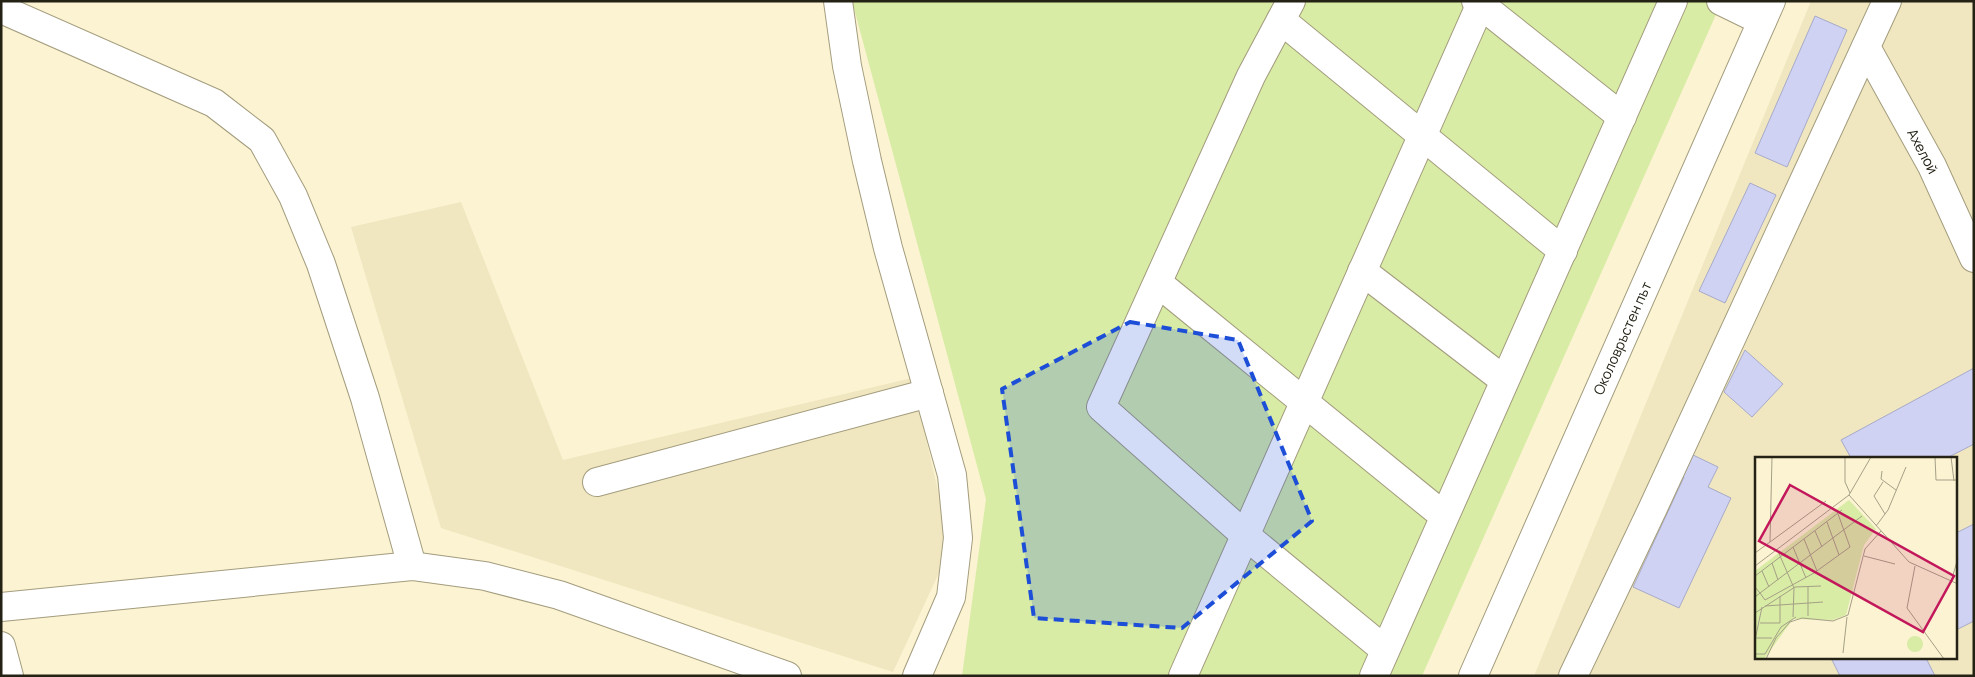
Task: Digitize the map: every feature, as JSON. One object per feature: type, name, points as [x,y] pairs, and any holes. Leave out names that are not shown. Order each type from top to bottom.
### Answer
[{"type":"street","points":[[838,1],[847,66],[867,161],[888,248],[952,475],[958,538],[951,597],[917,676]]},
{"type":"street","points":[[1374,676],[1673,1]]},
{"type":"street","points":[[1721,1],[1767,11]]},
{"type":"street","points":[[1572,676],[1652,510],[1887,1]]},
{"type":"street","points":[[1183,676],[1480,2],[1622,117]]},
{"type":"street","points":[[1,9],[214,103],[262,140],[292,196],[320,264],[365,398],[412,566]]},
{"type":"street","points":[[1385,650],[1245,535],[1101,407],[1251,76],[1286,11],[1422,136],[1563,251]]},
{"type":"street","name":"Околовръстен път","points":[[1473,676],[1767,11]]},
{"type":"street","name":"Ахелой","points":[[1866,47],[1932,166],[1974,258]]},
{"type":"street","points":[[1362,270],[1504,380]]},
{"type":"street","points":[[1158,283],[1444,516]]},
{"type":"street","points":[[597,482],[929,393]]},
{"type":"street","points":[[1,607],[412,566],[485,576],[559,595],[787,676]]},
{"type":"street","points":[[1,646],[9,676]]},
{"type":"highlighted area","points":[[1130,322],[1238,340],[1312,521],[1182,628],[1034,618],[1002,389]]},
{"type":"shaded area","points":[[1811,1],[1974,1],[1974,676],[1534,676]]},
{"type":"shaded area","points":[[461,202],[563,460],[912,378],[951,547],[893,672],[441,528],[351,227]]},
{"type":"green space","points":[[852,1],[1722,1],[1422,676],[962,676],[986,499]]},
{"type":"building","points":[[1815,16],[1847,30],[1787,167],[1755,153]]},
{"type":"building","points":[[1750,183],[1776,195],[1725,303],[1699,291]]},
{"type":"building","points":[[1745,350],[1783,384],[1752,417],[1724,392]]},
{"type":"building","points":[[1974,368],[1974,444],[1949,457],[1850,457],[1841,440]]},
{"type":"building","points":[[1691,454],[1718,467],[1708,487],[1731,498],[1679,608],[1633,587],[1684,477],[1680,475]]},
{"type":"building","points":[[1974,524],[1974,621],[1958,629],[1958,532]]},
{"type":"building","points":[[1832,660],[1927,660],[1935,676],[1840,676]]}]
